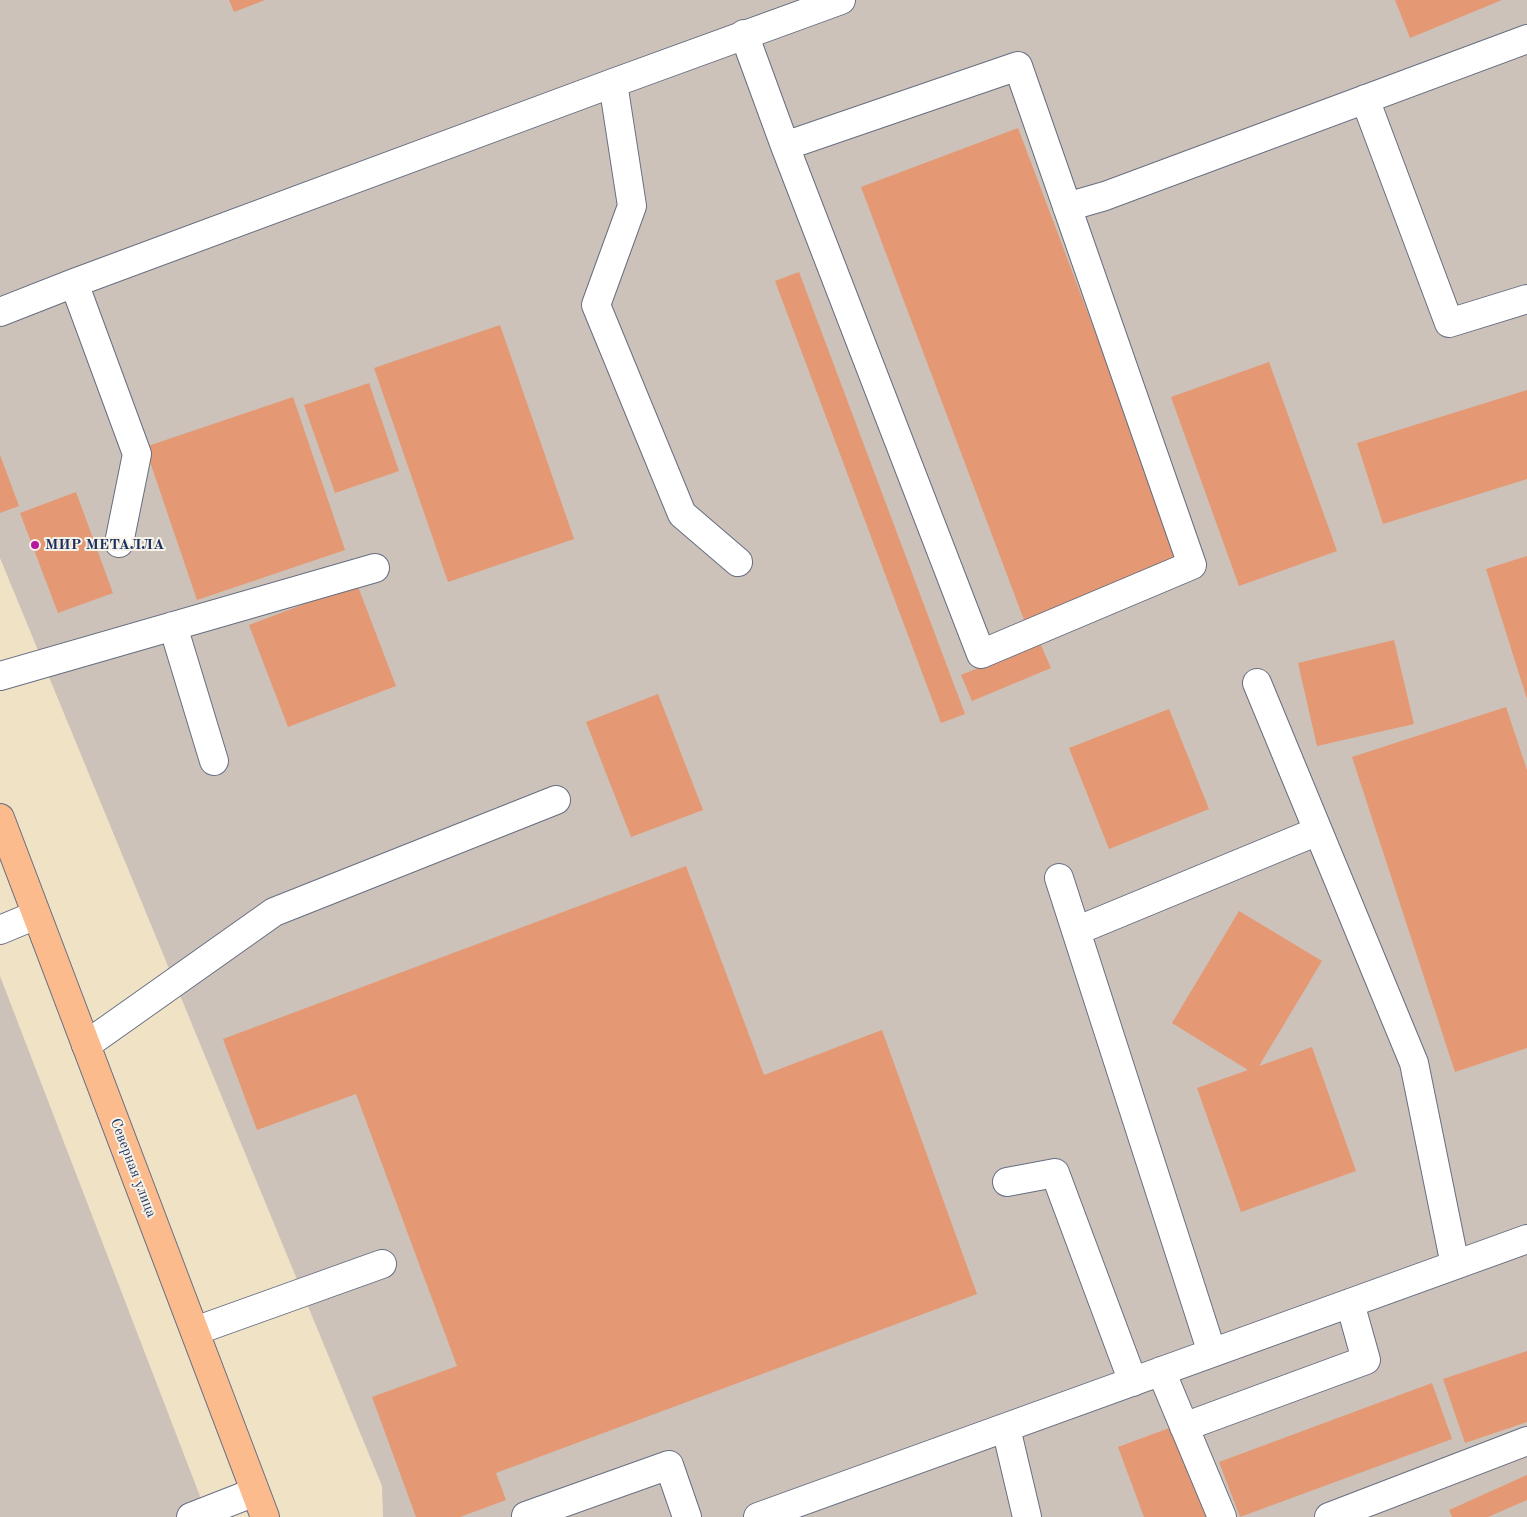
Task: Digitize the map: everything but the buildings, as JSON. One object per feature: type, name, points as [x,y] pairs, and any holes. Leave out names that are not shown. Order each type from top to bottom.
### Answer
[{"type":"main road","name":"Северная улица","points":[[0,818],[260,1505]]},
{"type":"lane","points":[[0,312],[744,34],[841,0]]},
{"type":"lane","points":[[744,34],[785,146],[981,654],[1192,565],[1018,66],[785,146]]},
{"type":"lane","points":[[1067,207],[1105,196],[1365,99],[1526,42]]},
{"type":"lane","points":[[613,83],[632,206],[596,305],[682,514],[738,562]]},
{"type":"lane","points":[[1365,99],[1449,323],[1527,299]]},
{"type":"lane","points":[[74,283],[137,454],[119,543]]},
{"type":"lane","points":[[0,676],[375,568]]},
{"type":"lane","points":[[173,626],[214,761]]},
{"type":"lane","points":[[1257,682],[1414,1063],[1455,1265]]},
{"type":"lane","points":[[86,1045],[274,912],[556,800]]},
{"type":"lane","points":[[1076,931],[1318,830]]},
{"type":"lane","points":[[1059,878],[1212,1353]]},
{"type":"lane","points":[[0,930],[36,915]]},
{"type":"lane","points":[[1007,1182],[1055,1173],[1132,1382]]},
{"type":"lane","points":[[758,1517],[1527,1239]]},
{"type":"lane","points":[[195,1331],[382,1264]]},
{"type":"lane","points":[[1184,1426],[1366,1360],[1350,1303]]},
{"type":"lane","points":[[1162,1371],[1222,1517]]},
{"type":"lane","points":[[1006,1428],[1027,1517]]},
{"type":"lane","points":[[1329,1517],[1527,1441]]},
{"type":"lane","points":[[526,1516],[669,1465],[686,1517]]},
{"type":"lane","points":[[191,1517],[260,1505]]},
{"type":"shaded area","points":[[0,0],[1527,0],[1527,1517],[383,1517],[382,1486],[0,558]]},
{"type":"shaded area","points":[[0,976],[208,1517],[0,1517]]},
{"type":"place","name":"МИР МЕТАЛЛА","points":[[35,545]]}]
